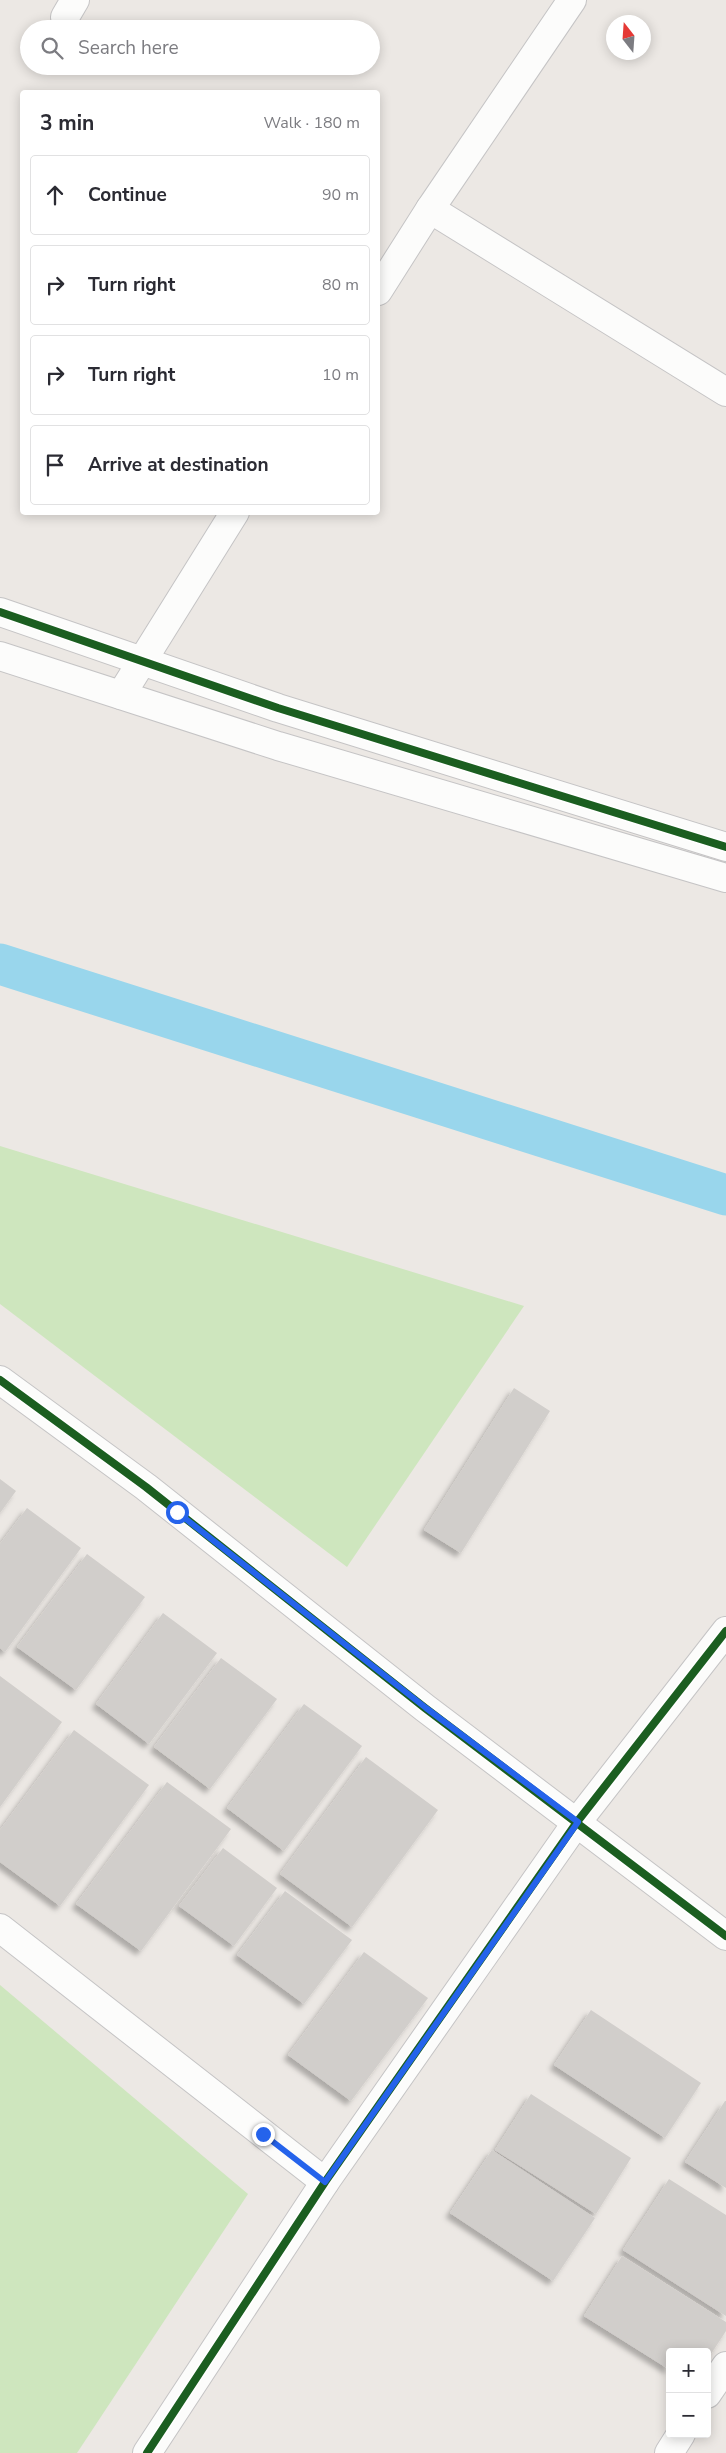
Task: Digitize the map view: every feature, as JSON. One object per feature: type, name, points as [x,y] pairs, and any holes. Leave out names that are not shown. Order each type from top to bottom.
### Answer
[{"type":"street","points":[[380,288],[430,209],[572,0]]},
{"type":"street","points":[[430,209],[726,392]]},
{"type":"street","points":[[120,695],[233,515]]},
{"type":"street","points":[[0,612],[278,708],[726,847]]},
{"type":"street","points":[[0,656],[287,748],[726,878]]},
{"type":"street","points":[[0,1380],[146,1487],[426,1708],[726,1936]]},
{"type":"street","points":[[147,2453],[325,2182],[578,1822],[726,1631]]},
{"type":"street","points":[[0,1928],[325,2182]]},
{"type":"street","points":[[708,2393],[726,2366]]},
{"type":"street","points":[[669,2453],[678,2438]]},
{"type":"green space","points":[[0,1146],[524,1306],[347,1567],[0,1304]]},
{"type":"green space","points":[[0,1985],[248,2194],[77,2453],[0,2453]]},
{"type":"building","points":[[514,1388],[550,1411],[461,1553],[424,1530]]},
{"type":"building","points":[[0,1479],[16,1491],[0,1513]]},
{"type":"building","points":[[27,1508],[81,1548],[5,1652],[0,1648],[0,1544]]},
{"type":"building","points":[[87,1554],[145,1597],[76,1690],[17,1647]]},
{"type":"building","points":[[163,1613],[217,1653],[149,1744],[96,1704]]},
{"type":"building","points":[[221,1658],[277,1699],[210,1789],[154,1747]]},
{"type":"building","points":[[0,1676],[62,1722],[0,1807]]},
{"type":"building","points":[[304,1704],[362,1746],[284,1851],[227,1808]]},
{"type":"building","points":[[74,1730],[149,1785],[60,1906],[0,1862],[0,1830]]},
{"type":"building","points":[[366,1757],[438,1810],[352,1927],[280,1874]]},
{"type":"building","points":[[167,1782],[231,1829],[141,1951],[76,1904]]},
{"type":"building","points":[[223,1848],[277,1888],[234,1946],[179,1906]]},
{"type":"building","points":[[285,1891],[352,1940],[304,2004],[237,1955]]},
{"type":"building","points":[[364,1952],[428,1998],[351,2101],[288,2055]]},
{"type":"building","points":[[591,2010],[701,2083],[665,2138],[554,2065]]},
{"type":"building","points":[[531,2094],[631,2158],[596,2214],[495,2150]]},
{"type":"building","points":[[726,2101],[726,2188],[685,2162]]},
{"type":"building","points":[[492,2150],[595,2218],[553,2281],[450,2213]]},
{"type":"building","points":[[669,2179],[726,2215],[726,2316],[623,2250]]},
{"type":"building","points":[[622,2256],[726,2322],[726,2331],[711,2354],[711,2348],[666,2348],[666,2367],[584,2316]]},
{"type":"waterway","points":[[0,964],[726,1195]]},
{"type":"cycle path","points":[[0,612],[278,708],[726,847]]},
{"type":"cycle path","points":[[0,1380],[146,1487],[425,1708],[726,1936]]},
{"type":"cycle path","points":[[147,2453],[325,2182],[577,1822],[726,1631]]},
{"type":"route","points":[[177,1512],[426,1708],[578,1822],[325,2182],[263,2134]]}]
